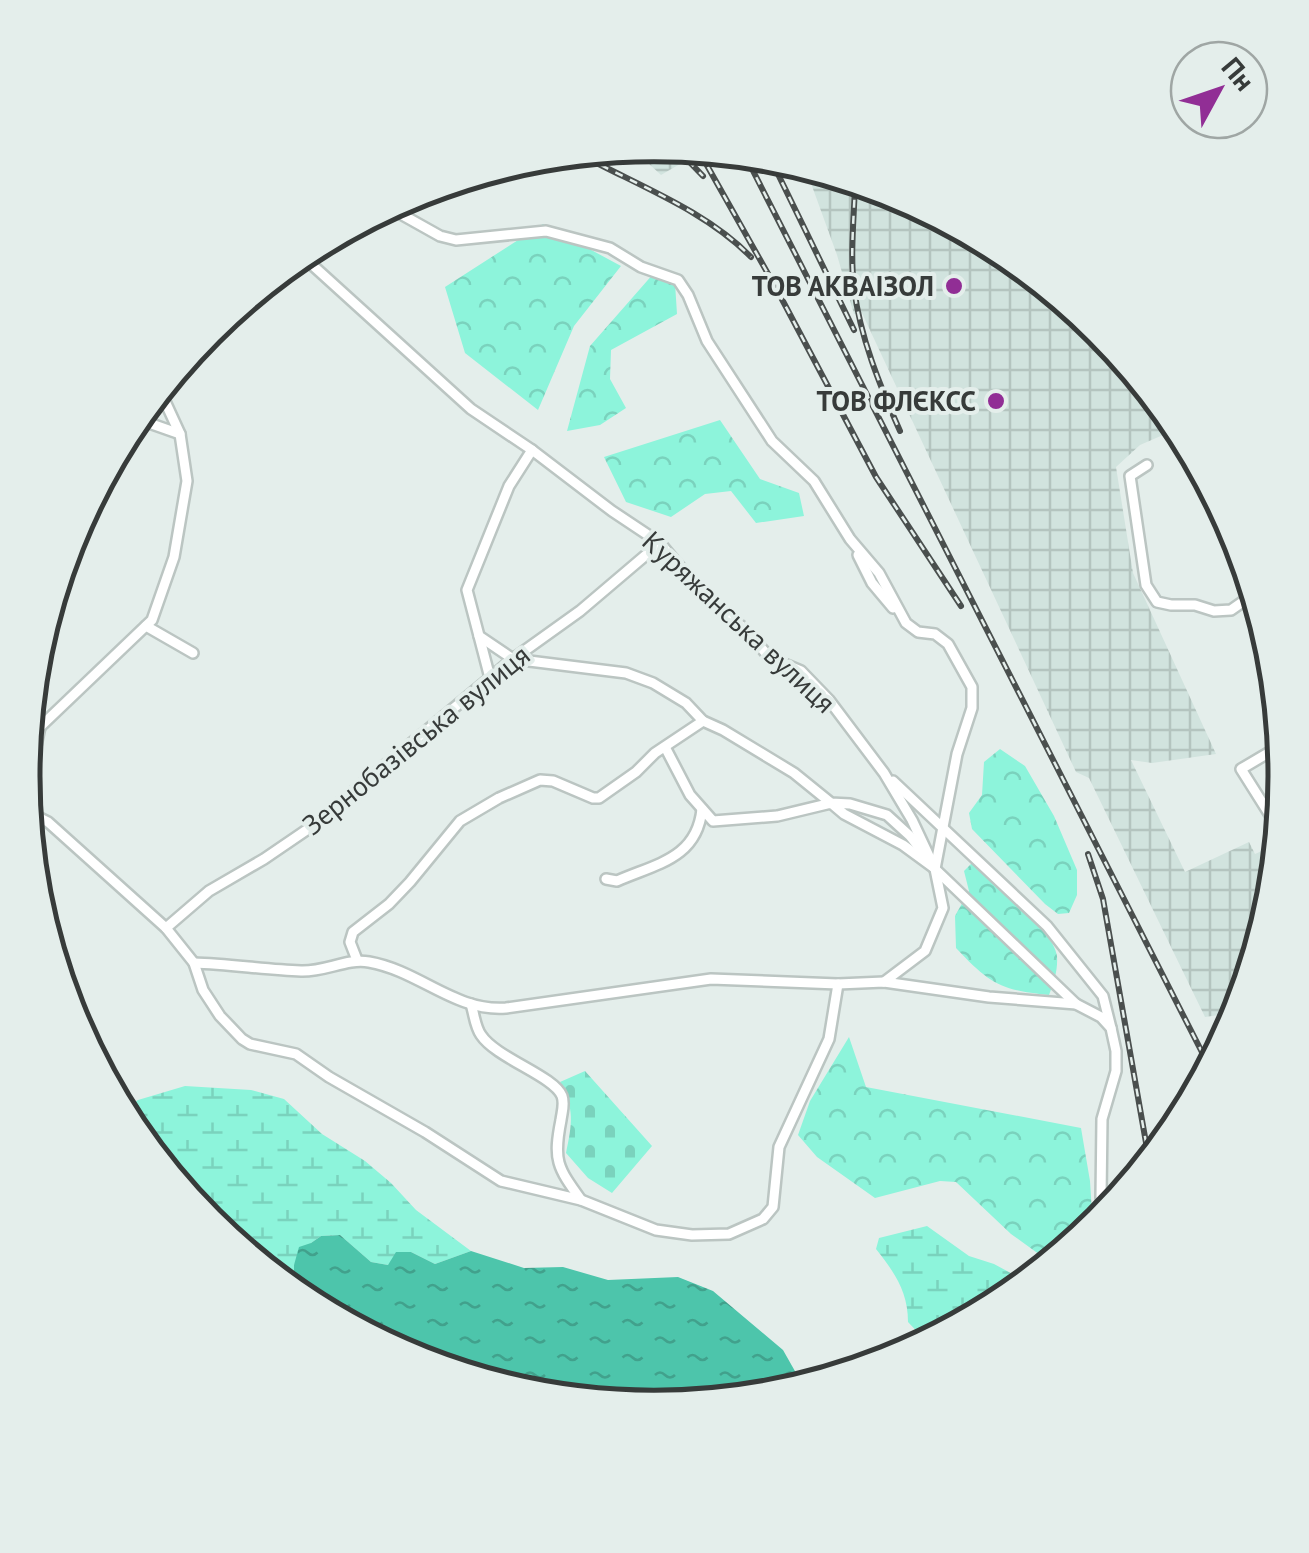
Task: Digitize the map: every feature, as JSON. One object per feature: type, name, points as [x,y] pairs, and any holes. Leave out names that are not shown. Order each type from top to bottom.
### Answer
[{"type":"street","points":[[404,216],[440,236],[456,240],[546,231],[610,248],[642,267],[678,280],[708,341],[772,441],[814,481],[850,539],[879,573],[906,623],[918,632],[936,634],[948,644],[972,687],[972,708],[957,754],[935,869]]},
{"type":"street","name":"Куряжанська вулиця","points":[[313,266],[471,409],[660,543],[705,597],[746,630],[770,658],[801,671],[830,700],[884,773]]},
{"type":"street","points":[[42,725],[152,620],[174,556],[187,480],[180,434],[166,403]]},
{"type":"street","points":[[152,424],[180,434]]},
{"type":"street","points":[[490,678],[467,590],[509,486],[532,450]]},
{"type":"street","points":[[1147,465],[1130,476],[1146,585],[1157,602],[1214,611],[1231,610],[1243,602]]},
{"type":"street","name":"Зернобазівська вулиця","points":[[166,928],[209,890],[264,860],[308,829],[660,543]]},
{"type":"street","points":[[146,626],[192,653]]},
{"type":"street","points":[[479,636],[513,660],[626,673],[686,703],[703,721],[794,772],[844,814],[903,845],[935,869],[1076,1004],[1101,1017],[1111,1028]]},
{"type":"street","points":[[357,960],[350,942],[353,932],[389,904],[460,821],[535,780],[554,781],[599,798],[703,721]]},
{"type":"street","points":[[664,747],[690,795],[713,821],[777,816],[830,803],[850,804],[887,816],[910,836],[935,869]]},
{"type":"street","points":[[1268,753],[1241,768],[1268,812]]},
{"type":"street","points":[[884,773],[1046,926],[1103,996],[1116,1051],[1116,1071],[1102,1120],[1100,1199]]},
{"type":"street","points":[[884,773],[935,869],[943,908],[925,950],[884,982]]},
{"type":"street","points":[[606,879],[616,881],[682,853],[697,829],[702,809]]},
{"type":"street","points":[[41,819],[166,928],[194,963],[203,990],[220,1016],[242,1039],[296,1054],[501,1181],[581,1200],[656,1230],[692,1235],[730,1234],[763,1219],[772,1207],[779,1147],[829,1039],[838,984]]},
{"type":"street","points":[[194,963],[305,972],[357,960],[414,976],[447,995],[488,1008],[712,978],[838,984],[884,982],[1076,1004]]},
{"type":"street","points":[[471,1004],[480,1034],[504,1055],[549,1082],[561,1095],[563,1109],[556,1146],[559,1166],[556,1185],[549,1194]]},
{"type":"street","points":[[559,1166],[581,1200]]},
{"type":"shaded area","points":[[647,162],[682,163],[661,175]]},
{"type":"shaded area","points":[[811,182],[926,225],[1029,289],[1117,371],[1165,434],[1140,445],[1116,467],[1133,573],[1216,754],[1152,763],[1131,760],[1185,872],[1249,842],[1255,854],[1265,850],[1248,936],[1221,1015],[1205,1017],[1089,778],[1076,772],[862,313],[854,314]]},
{"type":"green space","points":[[543,224],[621,266],[574,326],[538,410],[465,353],[445,287]]},
{"type":"green space","points":[[654,273],[675,283],[677,314],[611,350],[610,379],[626,408],[600,425],[567,431],[590,346]]},
{"type":"green space","points":[[720,420],[760,479],[799,493],[804,516],[756,523],[731,491],[705,494],[671,517],[626,502],[604,457]]},
{"type":"green space","points":[[1000,749],[1025,766],[1054,816],[1077,870],[1077,895],[1069,913],[1058,914],[1045,904],[972,829],[969,813],[982,795],[984,762]]},
{"type":"green space","points":[[972,863],[1021,907],[1053,945],[1057,966],[1049,995],[997,983],[956,948],[955,916],[969,891],[964,871]]},
{"type":"green space","points":[[849,1037],[866,1087],[1081,1128],[1092,1208],[1040,1255],[1011,1234],[956,1182],[940,1181],[875,1198],[817,1157],[798,1135],[810,1101]]},
{"type":"green space","points":[[585,1071],[652,1146],[612,1193],[588,1178],[566,1153],[571,1117],[560,1082]]},
{"type":"green space","points":[[185,1086],[251,1090],[284,1099],[322,1134],[365,1161],[416,1210],[471,1251],[435,1264],[411,1252],[388,1265],[371,1262],[340,1235],[321,1236],[294,1265],[294,1274],[249,1239],[192,1182],[144,1118],[134,1103]]},
{"type":"green space","points":[[927,1226],[969,1256],[1014,1275],[962,1309],[917,1332],[908,1322],[899,1282],[876,1249],[879,1238]]},
{"type":"water","points":[[340,1235],[371,1262],[388,1265],[396,1252],[411,1252],[435,1264],[471,1251],[524,1268],[563,1267],[608,1280],[678,1277],[713,1291],[783,1350],[797,1374],[735,1386],[654,1391],[574,1386],[495,1370],[383,1328],[294,1274],[299,1247],[321,1236]]},
{"type":"railway","points":[[690,163],[703,176]]},
{"type":"railway","points":[[600,164],[694,214],[751,257]]},
{"type":"railway","points":[[706,164],[876,477],[961,606]]},
{"type":"railway","points":[[753,170],[1203,1054]]},
{"type":"railway","points":[[778,175],[854,330]]},
{"type":"railway","points":[[855,196],[852,262],[857,306],[872,361],[900,431]]},
{"type":"railway","points":[[1088,854],[1103,899],[1146,1145]]},
{"type":"place","name":"ТОВ АКВАІЗОЛ","points":[[954,286]]},
{"type":"place","name":"ТОВ ФЛЄКСС","points":[[996,401]]}]
